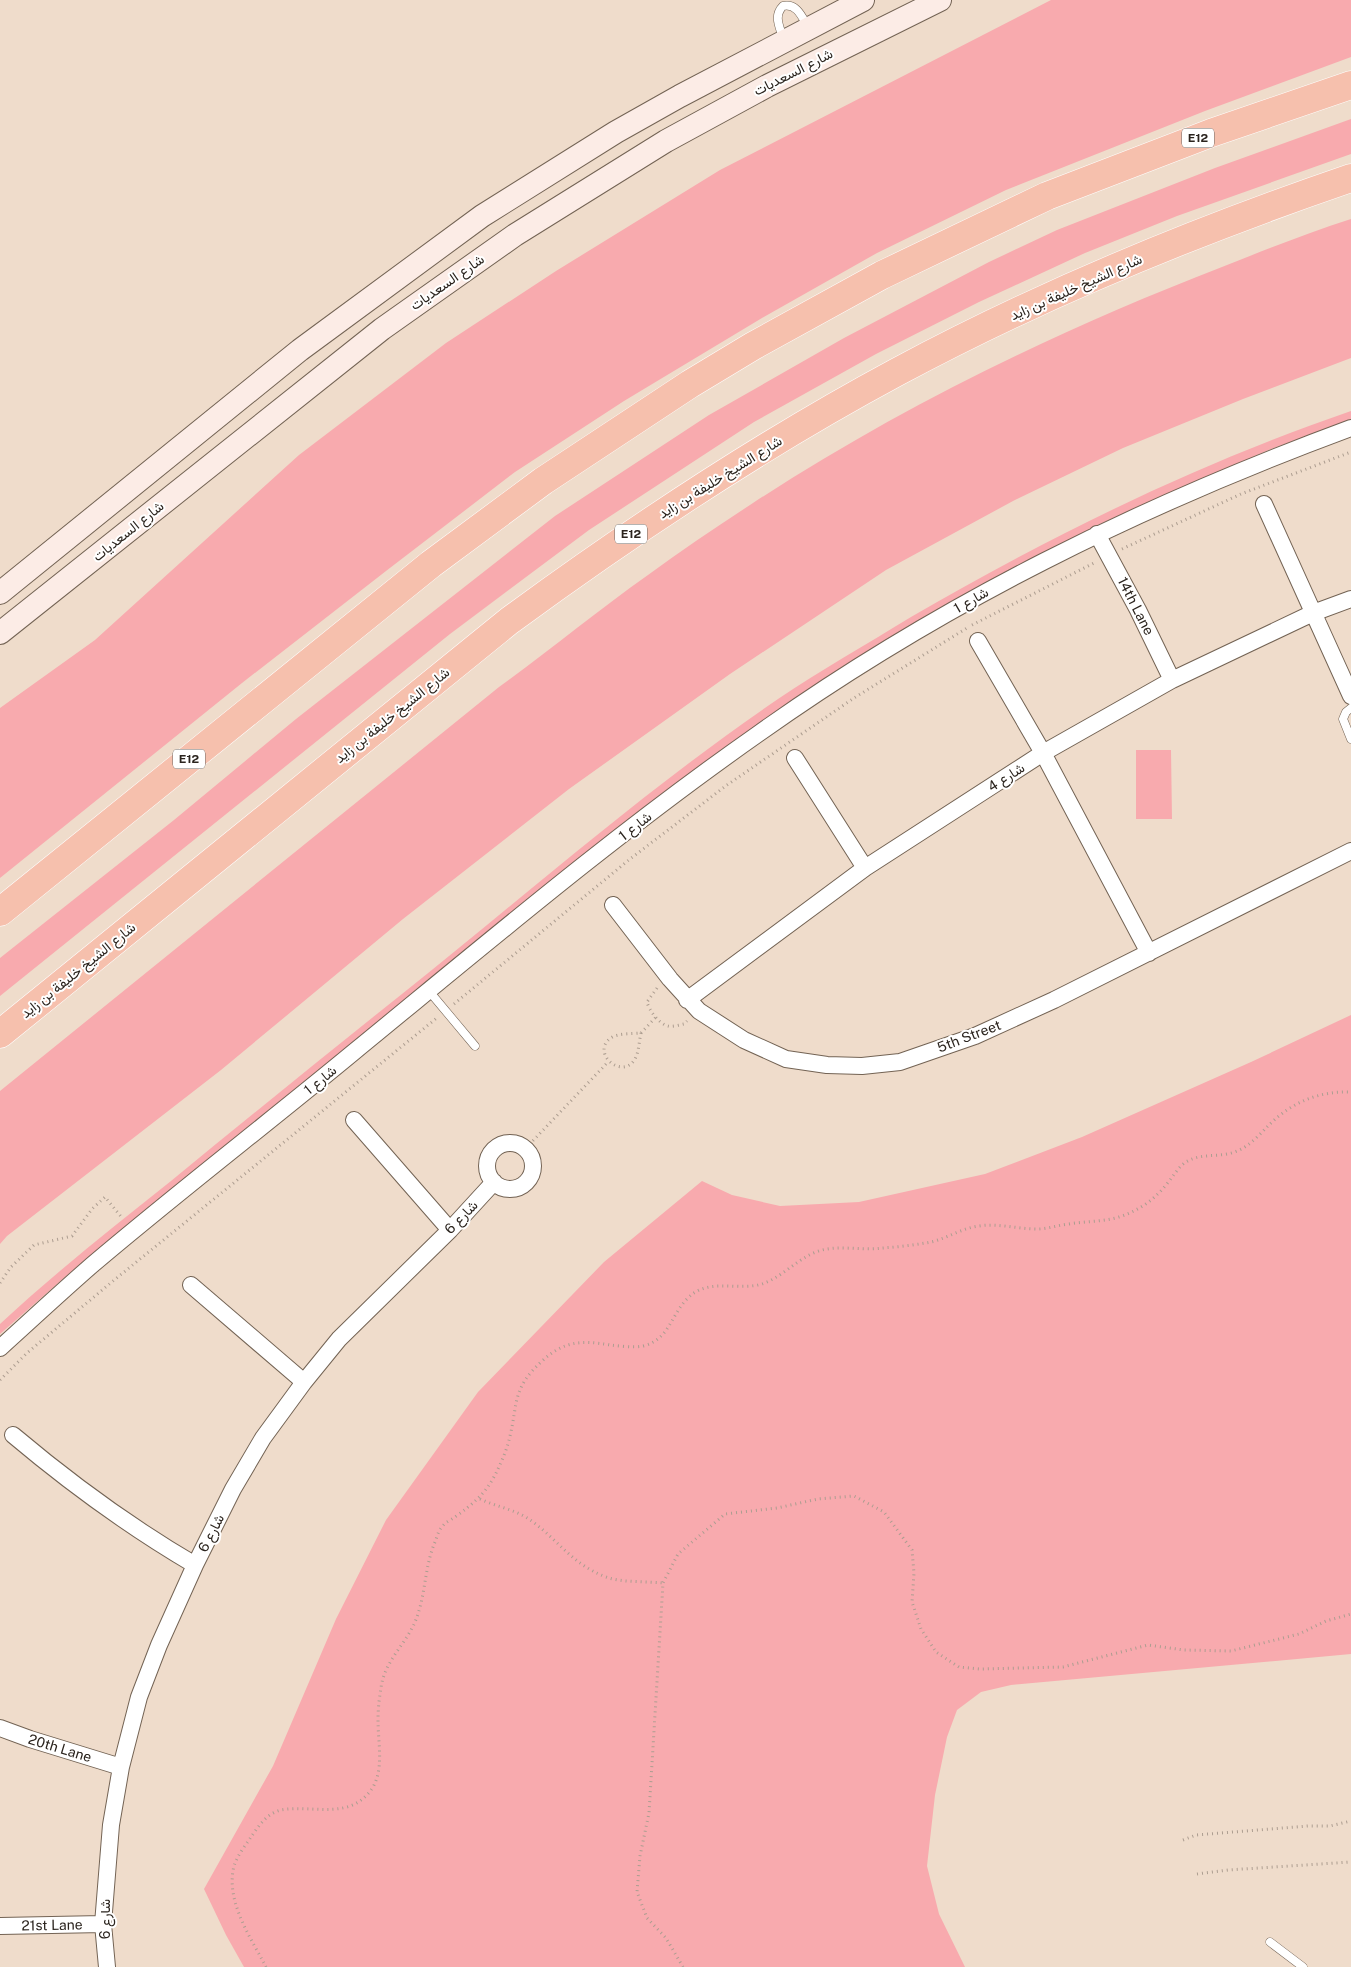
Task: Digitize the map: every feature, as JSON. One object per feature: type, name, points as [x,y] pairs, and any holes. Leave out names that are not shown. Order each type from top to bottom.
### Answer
[{"type":"highway","name":"E12","points":[[0,912],[455,546],[591,447],[690,384],[761,341],[882,275],[1047,196],[1351,84]]},
{"type":"highway","name":"شارع الشيخ خليفة بن زايد","points":[[0,1034],[449,668],[571,576],[698,489],[839,404],[898,371],[977,331],[1082,283],[1190,238],[1351,178]]},
{"type":"street","points":[[0,593],[300,350],[482,216],[616,132],[680,96],[863,0]]},
{"type":"street","name":"شارع السعديات","points":[[0,633],[382,329],[515,235],[618,170],[691,127],[806,66],[940,0]]},
{"type":"street","name":"شارع 1","points":[[0,1348],[92,1265],[568,878],[676,794],[759,733],[884,651],[1017,574],[1163,503],[1270,458],[1351,428]]},
{"type":"street","points":[[1264,504],[1351,696]]},
{"type":"street","name":"14th Lane","points":[[1098,534],[1172,680]]},
{"type":"street","name":"شارع 4","points":[[687,1000],[865,868],[1043,753],[1172,680],[1314,613],[1351,600]]},
{"type":"street","points":[[978,641],[1043,753],[1149,953]]},
{"type":"street","points":[[794,758],[865,868]]},
{"type":"street","name":"5th Street","points":[[613,905],[687,1000],[699,1011],[744,1040],[786,1059],[827,1065],[862,1066],[900,1062],[975,1036],[1054,1000],[1351,851]]},
{"type":"street","points":[[354,1120],[450,1230]]},
{"type":"street","points":[[511,1142],[526,1148],[533,1161],[534,1168],[528,1182],[515,1189],[507,1189],[494,1182],[487,1168],[487,1160],[496,1147],[511,1142]]},
{"type":"street","name":"شارع 6","points":[[107,1967],[103,1924],[111,1825],[121,1767],[139,1697],[159,1645],[195,1565],[263,1438],[304,1382],[338,1339],[450,1230],[494,1182]]},
{"type":"street","points":[[191,1285],[304,1382]]},
{"type":"street","points":[[13,1435],[47,1464],[119,1517],[195,1565]]},
{"type":"street","name":"20th Lane","points":[[0,1728],[30,1740],[121,1767]]},
{"type":"street","name":"21st Lane","points":[[0,1926],[103,1924]]},
{"type":"lane","points":[[784,42],[777,16],[783,6],[793,6],[797,9],[810,28]]},
{"type":"lane","points":[[1351,708],[1346,712],[1343,719],[1351,739]]},
{"type":"lane","points":[[429,991],[475,1046]]},
{"type":"lane","points":[[1270,1942],[1303,1967]]},
{"type":"path","points":[[0,1380],[27,1353],[630,859],[727,785],[797,736],[970,626],[1109,556],[1241,494],[1351,452]]},
{"type":"path","points":[[661,984],[653,990],[647,1002],[649,1009],[662,1023],[675,1026],[684,1024],[690,1016]]},
{"type":"path","points":[[641,1033],[612,1037],[606,1043],[604,1054],[608,1062],[614,1066],[621,1067],[630,1065],[635,1060],[641,1033],[656,1016]]},
{"type":"path","points":[[526,1148],[608,1062]]},
{"type":"path","points":[[266,1967],[237,1907],[233,1893],[235,1862],[252,1836],[273,1812],[289,1810],[328,1811],[356,1802],[372,1788],[379,1768],[378,1719],[381,1682],[384,1671],[407,1638],[416,1621],[425,1590],[428,1563],[442,1526],[480,1499],[494,1478],[505,1452],[515,1403],[522,1384],[553,1351],[573,1343],[590,1342],[641,1347],[654,1341],[666,1332],[687,1299],[709,1285],[739,1286],[762,1284],[802,1259],[816,1252],[828,1249],[874,1249],[908,1246],[934,1241],[977,1226],[990,1225],[1032,1230],[1116,1218],[1136,1210],[1152,1200],[1184,1163],[1197,1157],[1228,1154],[1241,1150],[1277,1117],[1300,1101],[1322,1093],[1351,1092]]},
{"type":"path","points":[[0,1283],[11,1267],[34,1245],[72,1236],[92,1209],[105,1198],[133,1232],[152,1250]]},
{"type":"path","points":[[683,1967],[666,1938],[647,1918],[637,1892],[640,1856],[648,1813],[663,1583],[678,1554],[725,1514],[778,1508],[818,1499],[854,1496],[884,1512],[912,1550],[914,1573],[912,1602],[921,1629],[936,1652],[958,1667],[980,1669],[1063,1667],[1148,1645],[1184,1650],[1231,1651],[1299,1634],[1326,1621],[1351,1614]]},
{"type":"path","points":[[480,1499],[520,1514],[532,1521],[569,1556],[606,1577],[617,1580],[663,1583]]},
{"type":"path","points":[[1183,1840],[1196,1835],[1330,1826],[1351,1821]]},
{"type":"path","points":[[1197,1874],[1228,1870],[1351,1862]]},
{"type":"shaded area","points":[[1051,0],[1351,0],[1351,57],[1205,111],[1006,190],[877,253],[762,318],[624,401],[515,472],[242,683],[0,878],[0,708],[95,640],[299,455],[446,343],[556,271],[720,170]]},
{"type":"shaded area","points":[[1351,119],[1351,154],[1177,216],[1085,253],[979,302],[876,354],[754,422],[589,530],[450,634],[0,996],[0,958],[174,820],[296,719],[555,516],[709,415],[844,338],[989,262],[1057,230],[1215,168]]},
{"type":"shaded area","points":[[1351,219],[1351,358],[1243,399],[1123,448],[1013,501],[886,570],[730,674],[569,789],[403,919],[221,1070],[7,1236],[0,1244],[0,1091],[499,687],[629,589],[713,529],[865,434],[982,373],[1101,317],[1270,248]]},
{"type":"shaded area","points":[[1351,411],[1351,420],[1271,449],[1100,524],[1005,573],[890,639],[754,727],[644,809],[72,1271],[0,1334],[0,1324],[106,1233],[587,843],[681,769],[778,699],[827,667],[911,617],[1072,530],[1126,503],[1237,454]]},
{"type":"shaded area","points":[[1136,750],[1171,750],[1172,819],[1136,819]]},
{"type":"shaded area","points":[[1351,1015],[1351,1654],[1011,1685],[981,1692],[957,1710],[947,1737],[935,1795],[927,1866],[939,1914],[965,1967],[244,1967],[204,1889],[273,1766],[336,1619],[386,1520],[478,1392],[604,1262],[702,1181],[732,1195],[780,1206],[859,1202],[985,1174],[1082,1137]]}]
